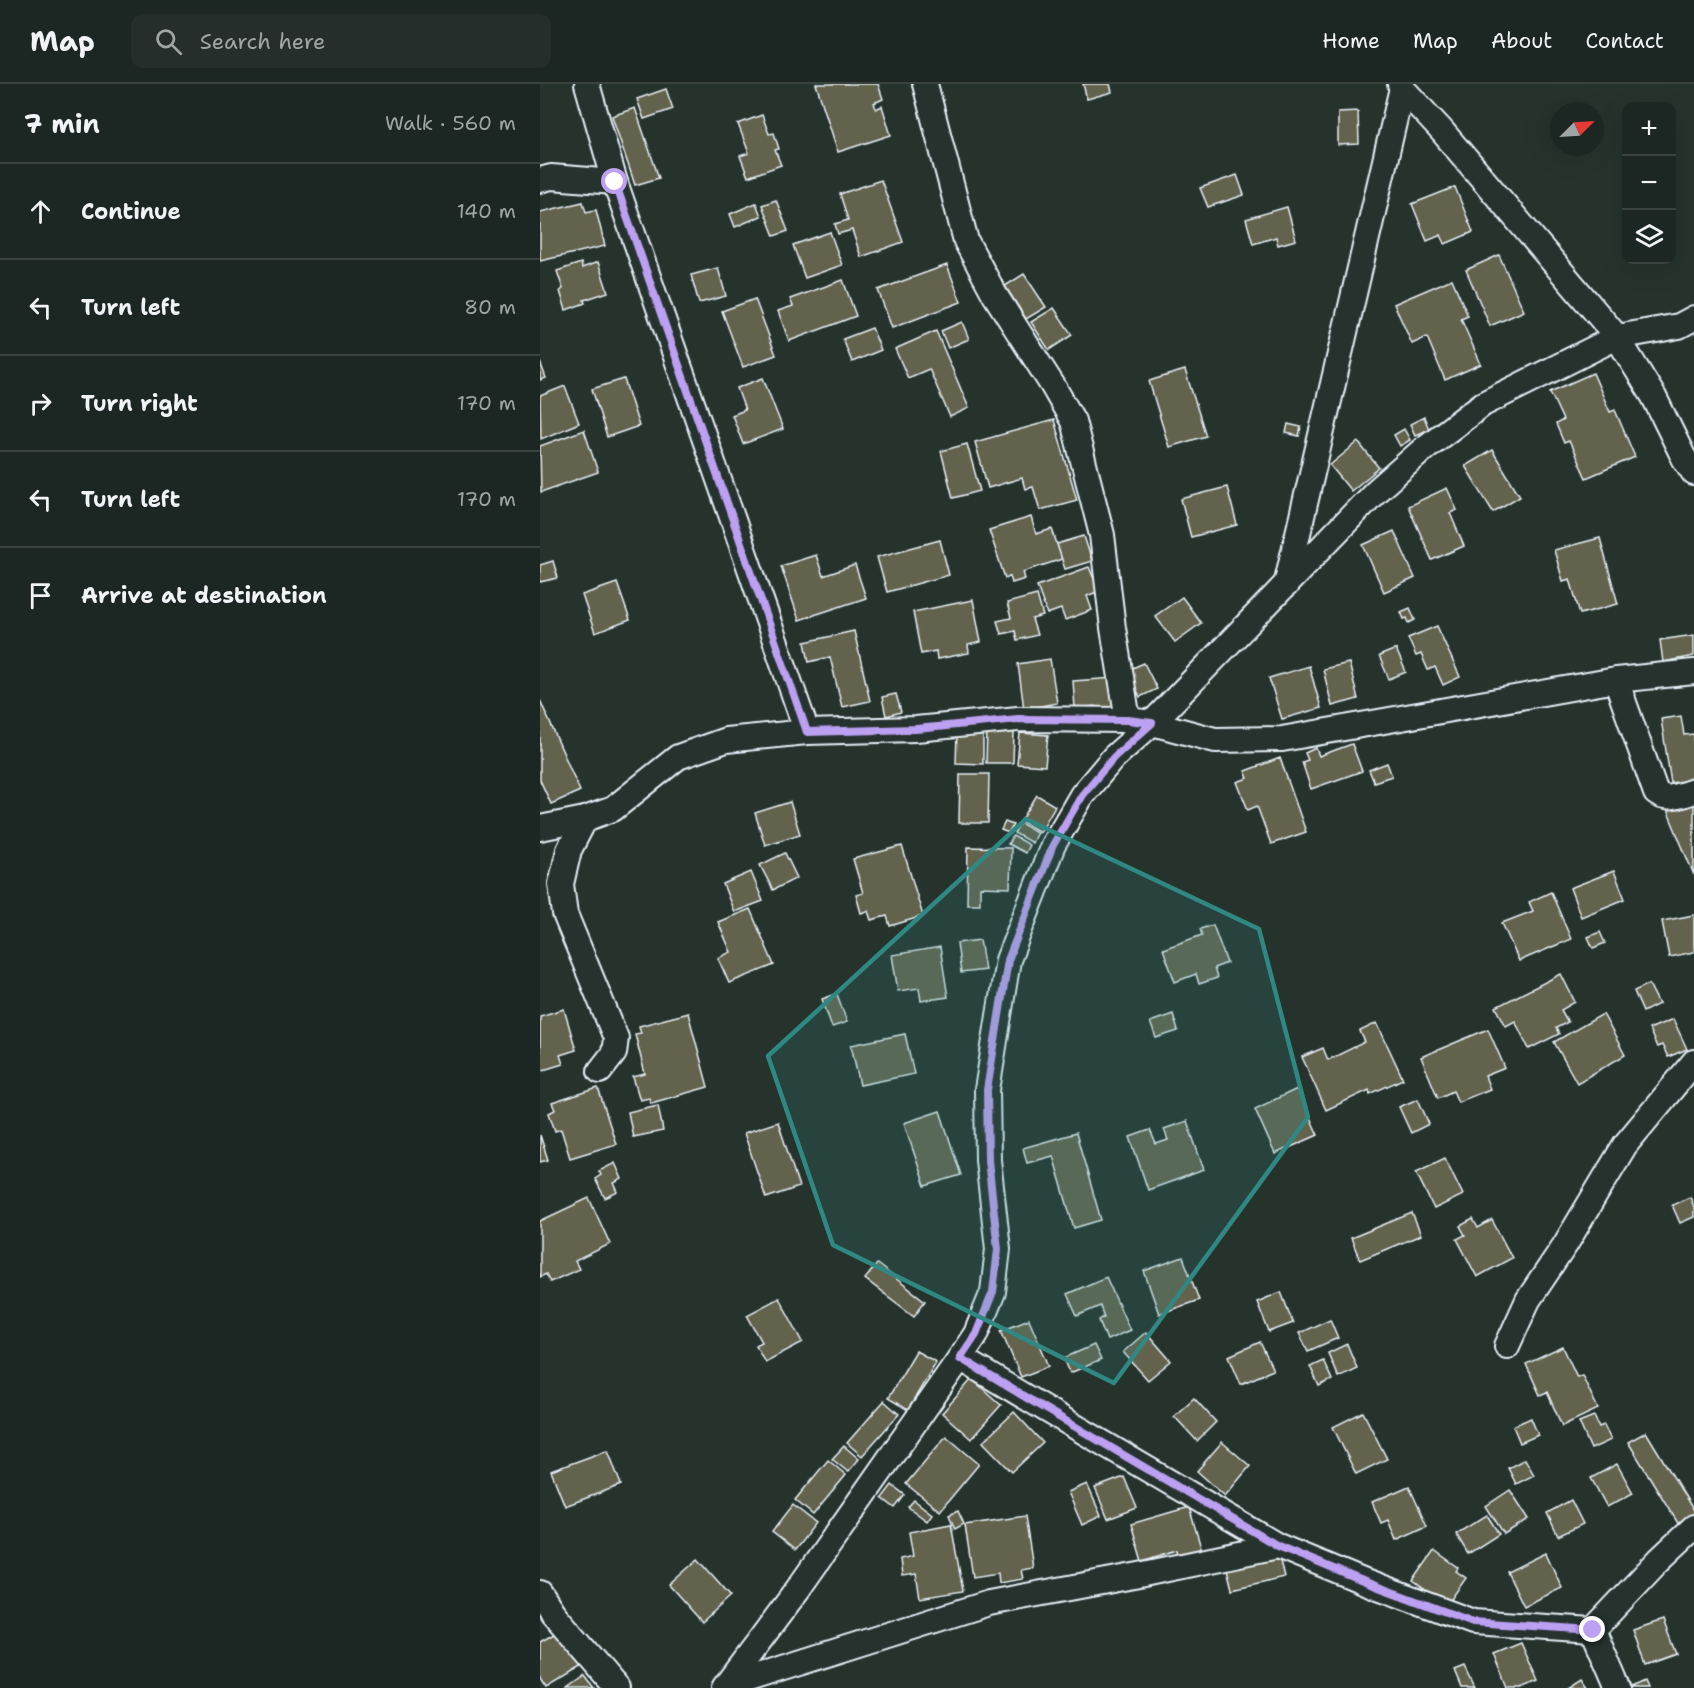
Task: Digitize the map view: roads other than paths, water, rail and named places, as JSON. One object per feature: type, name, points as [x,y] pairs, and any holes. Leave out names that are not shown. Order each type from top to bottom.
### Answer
[{"type":"street","points":[[587,84],[615,182],[807,732]]},
{"type":"street","points":[[925,84],[966,241],[995,295],[1073,421],[1102,535],[1113,628],[1128,720]]},
{"type":"street","points":[[1401,86],[1617,337],[1654,397],[1683,458],[1694,473]]},
{"type":"street","points":[[1286,585],[1401,86]]},
{"type":"street","points":[[540,180],[551,177],[615,182]]},
{"type":"street","points":[[725,1687],[798,1589],[960,1358],[976,1334],[993,1292],[998,1249],[988,1160],[987,1090],[1008,960],[1053,845],[1082,795],[1114,757],[1152,723],[1375,492],[1426,447],[1483,404],[1617,337],[1679,326],[1694,318]]},
{"type":"street","points":[[540,828],[585,819],[613,809],[678,757],[726,740],[807,732],[916,729],[1018,719],[1128,720],[1152,723],[1215,740],[1282,738],[1616,680],[1694,672]]},
{"type":"street","points":[[1616,680],[1656,794],[1667,799],[1694,791]]},
{"type":"street","points":[[585,819],[569,850],[561,884],[565,914],[616,1038],[614,1053],[600,1071]]},
{"type":"street","points":[[1507,1346],[1527,1300],[1565,1245],[1625,1145],[1694,1062]]},
{"type":"street","points":[[960,1358],[1278,1546],[1365,1582],[1473,1622],[1593,1630]]},
{"type":"street","points":[[1593,1630],[1659,1560],[1694,1527]]},
{"type":"street","points":[[725,1687],[989,1603],[1278,1546]]},
{"type":"street","points":[[540,1593],[553,1613],[617,1688]]},
{"type":"street","points":[[1593,1630],[1618,1688]]}]
